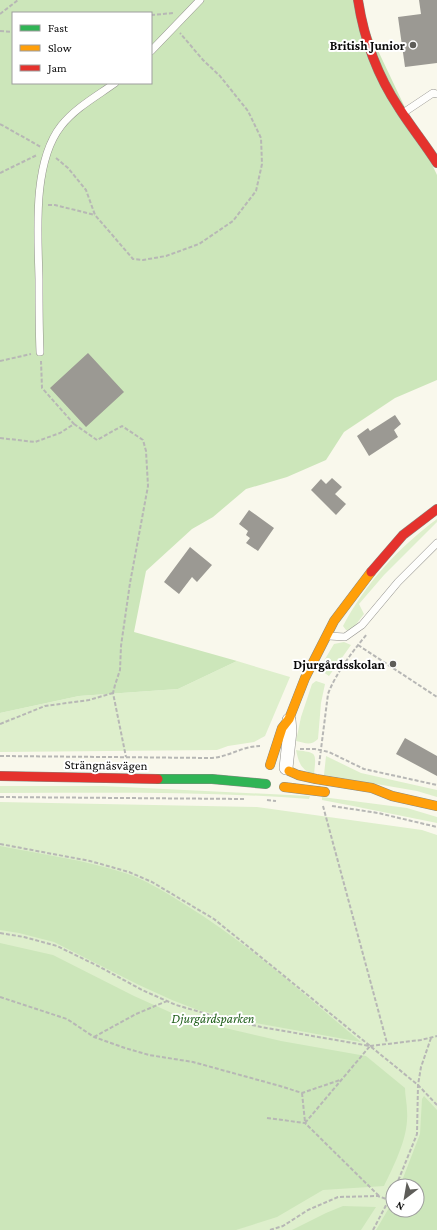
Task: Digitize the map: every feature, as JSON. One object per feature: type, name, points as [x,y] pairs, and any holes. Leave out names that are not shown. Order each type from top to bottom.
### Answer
[{"type":"main road","points":[[358,0],[370,50],[380,75],[394,101],[437,164]]},
{"type":"main road","points":[[265,772],[282,728],[289,719],[305,678],[334,621],[367,576],[403,535],[437,509]]},
{"type":"main road","points":[[265,772],[279,764],[288,769],[316,779],[372,788],[392,796],[437,806]]},
{"type":"main road","points":[[284,787],[289,780],[288,769]]},
{"type":"main road","points":[[265,772],[275,789],[284,787],[333,793]]},
{"type":"main road","name":"Strängnäsvägen","points":[[0,776],[212,779],[265,772]]},
{"type":"main road","name":"Strängnäsvägen","points":[[212,779],[239,773]]},
{"type":"main road","points":[[370,798],[392,796]]},
{"type":"street","points":[[288,769],[290,730],[289,719]]},
{"type":"lane","points":[[152,50],[200,0]]},
{"type":"lane","points":[[40,352],[37,228],[42,170],[47,150],[60,127],[70,115],[114,84]]},
{"type":"lane","points":[[402,113],[434,93],[437,94]]},
{"type":"lane","points":[[326,636],[345,637],[362,625],[398,582],[437,543]]},
{"type":"path","points":[[0,14],[18,0]]},
{"type":"path","points":[[0,124],[47,150],[68,168],[86,190],[95,215],[133,259],[143,260],[166,256],[200,244],[232,221],[256,191],[262,164],[261,138],[248,111],[220,76],[187,43],[175,26]]},
{"type":"path","points":[[0,31],[12,32]]},
{"type":"path","points":[[0,173],[47,150]]},
{"type":"path","points":[[39,204],[55,205],[95,215]]},
{"type":"path","points":[[0,361],[12,357],[40,352],[43,371],[42,388],[74,424],[98,440],[122,426],[143,440],[146,451],[148,486],[131,575],[120,646],[120,670],[113,693],[126,757]]},
{"type":"path","points":[[0,438],[35,442],[60,433],[74,424]]},
{"type":"path","points":[[318,770],[328,694],[332,684],[367,633]]},
{"type":"path","points":[[358,645],[437,696]]},
{"type":"path","points":[[0,724],[45,706],[89,700],[113,693]]},
{"type":"path","points":[[0,756],[216,758],[247,748],[265,746]]},
{"type":"path","points":[[294,748],[329,752],[364,769],[437,785]]},
{"type":"path","points":[[0,797],[246,799]]},
{"type":"path","points":[[262,799],[276,801]]},
{"type":"path","points":[[318,804],[378,813],[437,827]]},
{"type":"path","points":[[323,805],[387,1044]]},
{"type":"path","points":[[0,844],[90,861],[129,872],[152,882],[214,920],[418,1085],[437,1105]]},
{"type":"path","points":[[0,932],[57,946],[142,990],[167,1001],[209,1015],[261,1027],[370,1046],[437,1036]]},
{"type":"path","points":[[0,997],[67,1019],[94,1037],[149,1055],[194,1062],[302,1093],[340,1080]]},
{"type":"path","points":[[94,1037],[136,1014],[167,1001]]},
{"type":"path","points":[[399,1178],[417,1134],[418,1085],[421,1067],[431,1038]]},
{"type":"path","points":[[305,1123],[370,1046]]},
{"type":"path","points":[[302,1093],[305,1123]]},
{"type":"path","points":[[267,1118],[305,1123],[379,1196]]},
{"type":"path","points":[[270,1230],[283,1226],[308,1210],[338,1196],[379,1196],[385,1198]]},
{"type":"path","points":[[373,1230],[385,1208]]},
{"type":"green space","points":[[0,0],[354,0],[437,175],[437,380],[395,398],[344,432],[326,460],[287,477],[246,489],[213,517],[192,529],[146,571],[134,632],[237,661],[178,689],[79,696],[0,713]]},
{"type":"green space","points":[[437,519],[437,522],[384,575],[359,604],[364,614],[350,631],[346,630],[343,626],[372,581],[396,554]]},
{"type":"green space","points":[[344,642],[351,645],[329,676],[319,669],[334,644]]},
{"type":"green space","points":[[237,661],[290,677],[265,736],[254,742],[228,746],[217,750],[0,752],[0,713],[79,696],[178,689]]},
{"type":"green space","points":[[316,681],[325,684],[321,703],[318,739],[313,743],[296,741],[301,717],[312,684]]},
{"type":"green space","points":[[296,750],[312,753],[314,755],[314,775],[306,771],[301,766]]},
{"type":"green space","points":[[326,756],[361,773],[437,790],[437,797],[417,791],[324,775]]},
{"type":"green space","points":[[0,786],[103,786],[310,796],[309,799],[270,796],[193,794],[0,793]]},
{"type":"green space","points":[[322,797],[407,808],[437,817],[437,823],[322,800]]},
{"type":"green space","name":"Djurgårdsparken","points":[[0,802],[257,807],[422,830],[437,835],[437,1230],[0,1230]]},
{"type":"green space","points":[[0,846],[110,868],[133,876],[155,887],[208,919],[253,952],[361,1042],[261,1024],[198,1010],[139,985],[54,942],[0,930]]},
{"type":"green space","points":[[0,943],[53,955],[134,996],[183,1018],[281,1041],[366,1056],[405,1088],[407,1120],[404,1140],[388,1178],[385,1178],[384,1186],[323,1190],[277,1217],[236,1230],[0,1230]]},
{"type":"green space","points":[[424,1096],[437,1110],[437,1230],[376,1230],[385,1215],[385,1218],[425,1218],[425,1178],[403,1178],[420,1134],[422,1099]]},
{"type":"green space","points":[[343,1206],[376,1207],[361,1230],[292,1230],[326,1213]]},
{"type":"building","points":[[419,0],[437,0],[437,63],[405,67],[398,17],[421,14]]},
{"type":"building","points":[[88,353],[124,392],[86,427],[50,388]]},
{"type":"building","points":[[395,415],[401,424],[394,430],[398,437],[369,456],[357,436],[368,428],[370,431]]},
{"type":"building","points":[[332,478],[342,487],[335,494],[346,504],[336,515],[311,490],[321,479],[326,484]]},
{"type":"building","points":[[249,510],[274,528],[258,551],[246,543],[250,538],[246,535],[248,531],[239,524]]},
{"type":"building","points":[[190,547],[212,565],[197,582],[192,577],[179,594],[164,582]]},
{"type":"building","points":[[405,738],[437,756],[437,776],[396,754]]},
{"type":"traffic: fast","points":[[158,779],[212,779],[266,784]]},
{"type":"traffic: slow","points":[[270,765],[282,728],[289,719],[305,678],[334,621],[371,572]]},
{"type":"traffic: slow","points":[[289,771],[298,775],[316,779],[372,788],[392,796],[437,806]]},
{"type":"traffic: slow","points":[[284,787],[325,792]]},
{"type":"traffic: jam","points":[[358,0],[364,29],[372,56],[384,83],[437,163]]},
{"type":"traffic: jam","points":[[371,572],[403,535],[437,509]]},
{"type":"traffic: jam","points":[[0,776],[158,779]]},
{"type":"place","name":"British Junior","points":[[413,45]]},
{"type":"place","name":"Djurgårdsskolan","points":[[393,664]]}]
